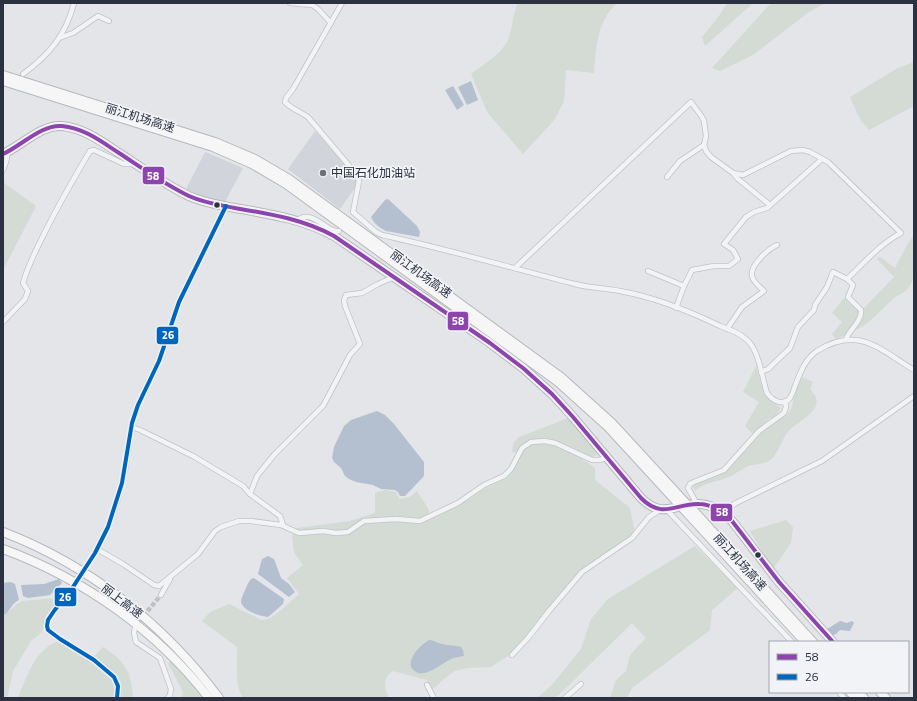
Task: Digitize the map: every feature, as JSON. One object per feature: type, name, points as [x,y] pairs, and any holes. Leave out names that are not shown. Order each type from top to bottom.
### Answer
[{"type":"highway","name":"丽江机场高速","points":[[3,75],[215,142],[255,159],[289,179],[561,377],[612,423],[679,500]]},
{"type":"highway","name":"丽江机场高速","points":[[3,81],[213,147],[252,164],[286,184],[558,382],[608,427],[679,500],[693,510],[812,641]]},
{"type":"highway","points":[[5,153],[42,131],[53,126],[64,126],[94,136],[135,164],[190,196],[212,204],[296,220],[319,228],[334,236],[490,343],[523,368],[562,406],[644,501],[650,506],[664,509],[693,510],[710,506],[722,512],[732,521],[786,590],[832,641]]},
{"type":"highway","name":"丽江机场高速","points":[[693,510],[804,641]]},
{"type":"highway","name":"丽上高速","points":[[3,532],[41,549],[73,566],[122,599],[171,642],[196,669],[219,698]]},
{"type":"highway","name":"丽上高速","points":[[3,550],[60,574],[117,610],[144,631],[169,654],[193,678],[209,698]]},
{"type":"street","points":[[23,74],[33,67],[49,51],[59,38],[74,3]]},
{"type":"street","points":[[290,3],[312,5],[318,9],[331,23]]},
{"type":"street","points":[[342,3],[285,100],[287,104],[300,111],[312,121],[358,175],[359,180],[353,212],[376,232],[382,235],[441,248],[578,285],[621,291],[676,308],[727,329],[744,337],[750,342],[754,349],[767,390],[770,396],[776,400],[785,401],[791,396],[801,370],[811,356],[818,350],[846,339],[859,340],[871,344],[914,370]]},
{"type":"street","points":[[59,38],[73,33],[98,16],[108,21]]},
{"type":"street","points":[[515,268],[691,102],[704,121],[706,136],[704,146],[709,155],[733,173],[738,180],[770,205]]},
{"type":"street","points":[[667,177],[680,160],[704,146]]},
{"type":"street","points":[[3,322],[26,298],[28,291],[23,283],[25,276],[63,197],[90,151],[94,150],[124,164],[135,164]]},
{"type":"street","points":[[733,173],[743,175],[791,151],[806,151],[828,162],[901,233],[892,238],[872,254],[847,279]]},
{"type":"street","points":[[3,170],[5,153]]},
{"type":"street","points":[[676,308],[692,270],[714,266],[729,266],[738,259],[733,250],[724,244],[746,217],[754,212],[767,208],[822,159]]},
{"type":"street","points":[[226,206],[179,302],[159,361],[138,405],[132,427],[119,495],[108,527],[96,551],[123,564],[154,585],[160,586],[198,554],[215,531],[221,527],[242,521],[283,525],[300,533],[323,531],[336,533],[348,532],[364,521],[396,519],[420,521],[458,503],[484,485],[504,476],[511,469],[522,448],[528,444],[545,441],[555,443],[592,460],[608,458]]},
{"type":"street","points":[[296,220],[306,216],[323,223],[333,231],[339,231]]},
{"type":"street","points":[[727,329],[742,307],[764,291],[754,281],[752,277],[753,270],[769,249],[777,245]]},
{"type":"street","points":[[648,271],[684,286]]},
{"type":"street","points":[[761,372],[768,369],[790,348],[798,327],[814,310],[815,305],[827,287],[833,272],[847,279],[853,285],[848,296],[862,312],[859,320],[846,339]]},
{"type":"street","points":[[250,494],[256,476],[272,456],[323,406],[350,355],[360,344],[345,306],[344,300],[346,295],[362,292],[394,277]]},
{"type":"street","points":[[722,512],[736,503],[822,461],[914,396]]},
{"type":"street","points":[[693,510],[688,488],[690,484],[724,470],[759,431],[784,413],[786,407],[785,401]]},
{"type":"street","points":[[132,427],[193,456],[223,473],[243,486],[250,494],[278,515],[282,520],[283,525]]},
{"type":"street","points":[[512,655],[584,570],[615,551],[632,538],[649,517],[664,509],[791,641]]},
{"type":"street","points":[[161,595],[172,576]]},
{"type":"street","points":[[73,587],[54,611],[48,622],[48,628],[60,639],[94,660],[114,677],[118,683],[119,689],[117,698]]},
{"type":"street","points":[[135,627],[134,633],[136,642],[158,656],[163,664],[171,689],[168,698]]},
{"type":"street","points":[[565,698],[581,684]]},
{"type":"street","points":[[427,685],[434,698]]},
{"type":"shaded area","points":[[518,3],[617,3],[610,10],[601,26],[594,73],[566,70],[564,101],[555,119],[523,154],[487,112],[471,74],[500,52],[508,40]]},
{"type":"shaded area","points":[[727,3],[753,3],[705,46],[702,37],[719,16]]},
{"type":"shaded area","points":[[771,3],[825,3],[809,12],[753,55],[720,71],[712,68]]},
{"type":"shaded area","points":[[914,62],[914,106],[869,130],[860,119],[850,97],[898,68]]},
{"type":"shaded area","name":"中国石化加油站","points":[[315,131],[357,176],[357,185],[340,209],[288,169]]},
{"type":"shaded area","points":[[205,152],[243,168],[225,202],[204,197],[186,189]]},
{"type":"shaded area","points":[[3,182],[36,206],[3,270]]},
{"type":"shaded area","points":[[914,235],[914,276],[908,288],[893,299],[865,325],[836,339],[832,334],[842,322],[832,313],[844,298],[860,312],[894,277],[877,259],[880,257],[895,268]]},
{"type":"shaded area","points":[[756,366],[765,394],[771,401],[781,408],[776,416],[769,419],[754,435],[745,426],[759,402],[743,392]]},
{"type":"shaded area","points":[[802,377],[813,382],[810,389],[815,396],[817,403],[810,414],[791,428],[772,458],[764,463],[748,466],[722,480],[703,485],[695,491],[692,485],[724,472],[761,432],[787,415],[792,407],[794,395]]},
{"type":"shaded area","points":[[568,418],[599,453],[593,457],[570,446],[553,440],[544,439],[536,439],[529,442],[514,453],[512,451],[514,442],[519,437]]},
{"type":"shaded area","points":[[535,444],[552,445],[560,448],[575,455],[595,468],[595,480],[630,508],[635,533],[583,569],[511,654],[491,667],[468,668],[455,671],[433,689],[427,680],[393,671],[387,677],[385,683],[389,698],[243,698],[237,680],[237,647],[202,621],[210,612],[229,604],[262,620],[267,619],[277,614],[299,594],[287,578],[303,565],[294,553],[292,536],[297,528],[350,521],[375,513],[375,493],[384,490],[396,492],[399,499],[410,497],[417,491],[429,510],[429,520],[472,498],[484,489],[506,479],[522,452],[529,446]]},
{"type":"shaded area","points":[[786,520],[793,527],[791,543],[773,569],[750,531]]},
{"type":"shaded area","points":[[695,546],[738,588],[712,610],[710,630],[632,688],[627,698],[610,698],[616,680],[626,671],[630,655],[646,638],[632,623],[555,698],[537,698],[551,686],[581,649],[591,619],[608,599]]},
{"type":"shaded area","points":[[57,598],[59,600],[47,618],[41,633],[31,641],[13,671],[7,698],[3,698],[3,617],[22,601]]},
{"type":"shaded area","points":[[59,641],[90,661],[103,647],[111,652],[126,668],[131,681],[133,698],[18,698],[29,672],[38,657],[44,650]]},
{"type":"shaded area","points":[[172,660],[206,698],[181,698],[183,692],[168,663]]},
{"type":"water","points":[[471,81],[478,100],[467,105],[458,87]]},
{"type":"water","points":[[453,86],[464,105],[457,110],[445,90]]},
{"type":"water","points":[[388,199],[417,226],[420,232],[419,237],[386,231],[374,222],[371,217],[385,200]]},
{"type":"water","points":[[377,411],[385,415],[394,424],[424,462],[424,476],[405,496],[400,496],[395,490],[381,489],[373,485],[356,482],[349,479],[345,476],[341,468],[332,458],[334,447],[344,426],[351,420]]},
{"type":"water","points":[[268,556],[274,559],[281,578],[289,584],[295,592],[289,597],[258,574],[262,559]]},
{"type":"water","points":[[254,578],[284,599],[283,604],[268,617],[256,614],[242,605],[242,597],[248,583]]},
{"type":"water","points":[[59,579],[62,583],[50,595],[28,598],[23,596],[21,585],[44,584]]},
{"type":"water","points":[[11,582],[15,584],[19,600],[13,604],[3,616],[3,583]]},
{"type":"water","points":[[840,621],[847,623],[852,621],[854,623],[850,631],[840,630],[831,636],[826,630]]},
{"type":"water","points":[[429,640],[444,645],[461,647],[464,656],[453,658],[425,673],[415,671],[411,667],[412,659],[419,648]]},
{"type":"tunnel","points":[[75,584],[95,553]]},
{"type":"tunnel","points":[[135,626],[161,595]]},
{"type":"transit line","name":"58","points":[[3,154],[47,128],[54,126],[70,127],[92,136],[162,181],[195,198],[212,204],[298,221],[334,236],[490,343],[523,368],[552,394],[641,498],[649,505],[656,508],[670,509],[691,504],[704,504],[717,509],[725,515],[732,521],[779,582],[832,641]]},
{"type":"transit line","name":"26","points":[[117,698],[118,686],[114,677],[94,660],[48,630],[48,620],[73,587],[95,553],[108,527],[122,483],[132,423],[138,405],[159,361],[179,302],[226,206]]},
{"type":"place","name":"中国石化加油站","points":[[323,173]]}]
